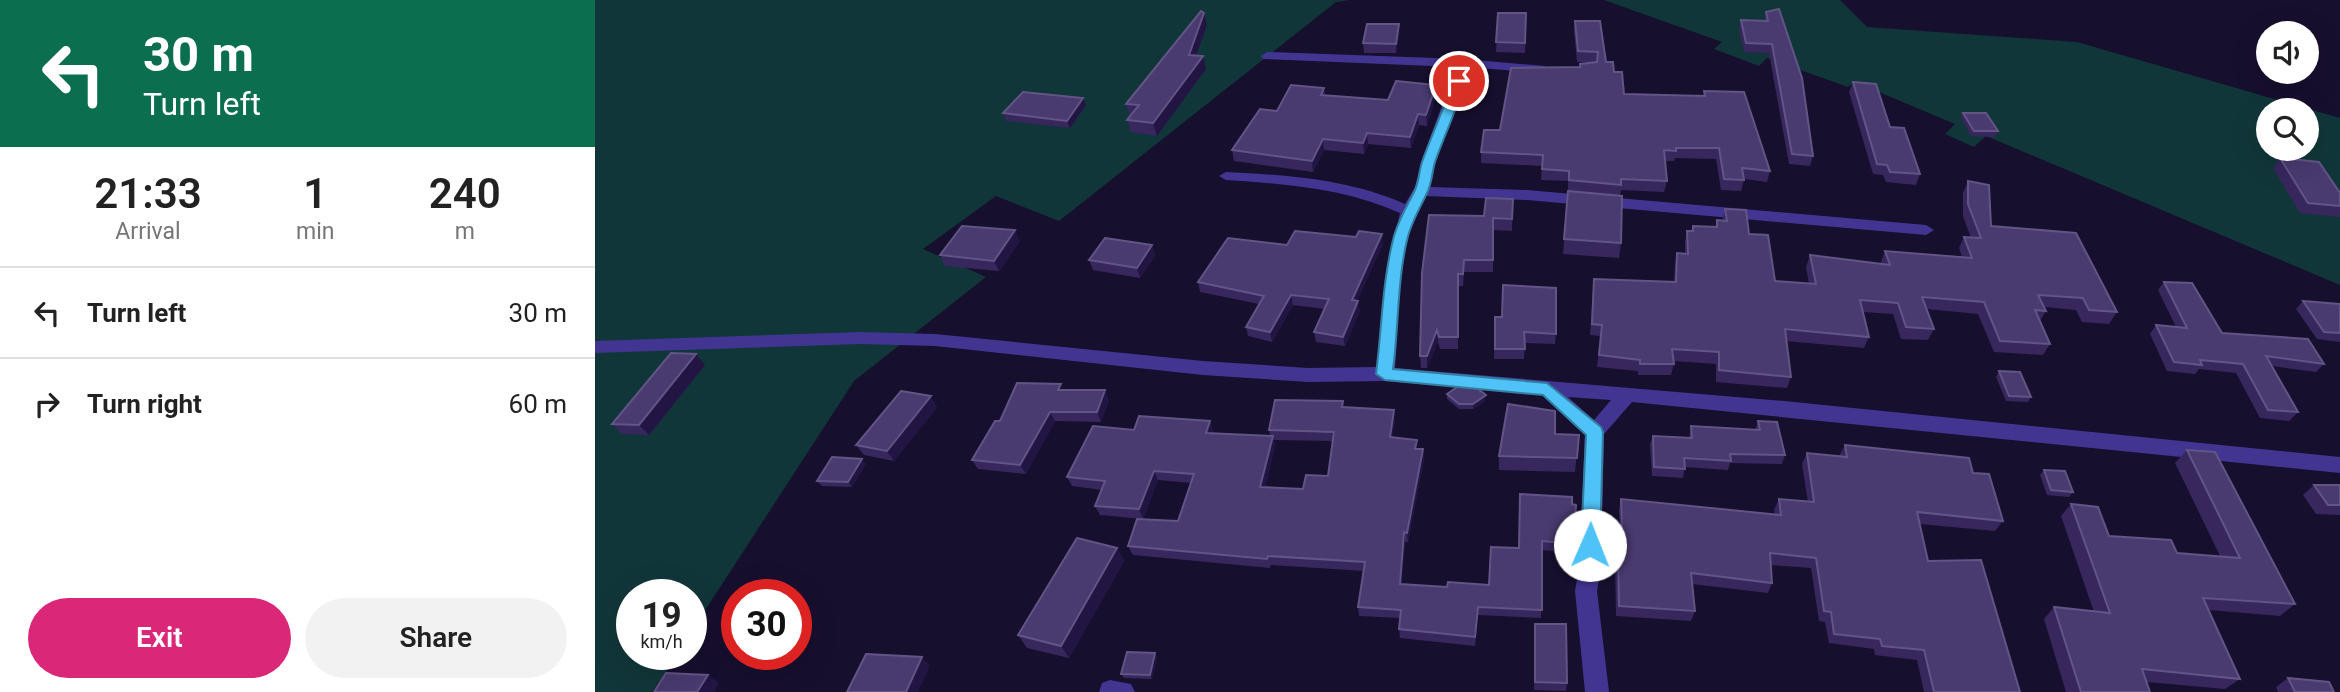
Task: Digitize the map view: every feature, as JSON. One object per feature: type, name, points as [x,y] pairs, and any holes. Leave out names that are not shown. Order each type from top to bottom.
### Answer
[{"type":"street","points":[[1267,56],[1553,68]]},
{"type":"street","points":[[1385,374],[1392,313],[1392,276],[1408,211],[1422,191],[1429,162],[1455,99],[1463,63]]},
{"type":"street","points":[[1226,176],[1305,182],[1381,198],[1408,211]]},
{"type":"street","points":[[1422,191],[1527,195],[1926,230]]},
{"type":"street","points":[[595,347],[861,338],[935,340],[1203,368],[1308,375],[1385,374],[1784,408],[2340,465]]},
{"type":"street","points":[[1547,389],[1595,432]]},
{"type":"street","points":[[1597,692],[1586,591],[1590,569],[1595,432],[1626,396]]},
{"type":"green space","points":[[595,0],[1350,0],[1336,2],[1059,221],[996,196],[923,249],[986,277],[854,381],[725,579],[721,579],[721,586],[707,607],[707,579],[616,579],[616,670],[667,670],[652,692],[595,692]]},
{"type":"green space","points":[[1604,0],[1840,0],[1867,27],[2077,42],[2271,98],[2256,98],[2256,161],[2319,161],[2319,112],[2340,118],[2340,285],[1986,136],[1974,147],[1945,134],[1955,124],[1855,82],[1848,87],[1767,58],[1759,66],[1714,49],[1722,42]]},
{"type":"building","points":[[1779,9],[1802,78],[1813,156],[1792,154],[1772,44],[1746,43],[1741,20],[1768,21],[1766,12]]},
{"type":"building","points":[[1201,11],[1204,13],[1189,55],[1203,56],[1153,123],[1127,120],[1139,105],[1126,104]]},
{"type":"building","points":[[1498,13],[1526,13],[1525,43],[1496,42]]},
{"type":"building","points":[[1575,21],[1600,21],[1606,62],[1613,62],[1614,72],[1622,72],[1624,94],[1705,96],[1704,91],[1744,92],[1770,171],[1742,168],[1744,180],[1724,179],[1719,148],[1676,148],[1676,151],[1664,150],[1667,181],[1621,179],[1621,185],[1569,180],[1569,171],[1542,169],[1543,155],[1481,152],[1484,130],[1500,130],[1511,68],[1580,67],[1580,64],[1597,62],[1598,52],[1578,51]]},
{"type":"building","points":[[1367,24],[1399,24],[1396,44],[1363,43]]},
{"type":"building","points":[[1396,81],[1436,85],[1426,115],[1418,114],[1410,137],[1367,133],[1363,143],[1323,139],[1312,161],[1232,150],[1260,109],[1277,111],[1291,85],[1324,88],[1321,95],[1388,100]]},
{"type":"building","points":[[1853,82],[1876,84],[1890,127],[1904,128],[1920,174],[1890,172],[1887,165],[1877,164]]},
{"type":"building","points":[[1023,92],[1083,98],[1067,121],[1003,113]]},
{"type":"building","points":[[1963,113],[1986,113],[1998,131],[1974,131]]},
{"type":"building","points":[[2282,161],[2319,162],[2340,193],[2340,206],[2308,203]]},
{"type":"building","points":[[1968,181],[1989,185],[1991,226],[2076,233],[2117,312],[2089,310],[2083,298],[2038,295],[2046,311],[2035,310],[2050,344],[2000,341],[1984,302],[1922,297],[1934,329],[1906,327],[1898,303],[1860,300],[1869,337],[1785,329],[1791,377],[1719,370],[1719,352],[1672,349],[1674,364],[1640,364],[1640,360],[1599,355],[1602,325],[1592,324],[1594,279],[1676,282],[1677,253],[1688,254],[1687,231],[1693,231],[1693,226],[1717,227],[1717,220],[1727,221],[1725,209],[1746,210],[1749,234],[1768,235],[1775,281],[1816,284],[1810,255],[1890,265],[1885,251],[1972,258],[1964,237],[1981,238],[1968,204]]},
{"type":"building","points":[[1568,191],[1622,196],[1621,243],[1564,239]]},
{"type":"building","points":[[1486,198],[1513,199],[1512,219],[1493,218],[1493,260],[1464,260],[1463,274],[1458,274],[1458,337],[1439,337],[1437,330],[1427,356],[1420,356],[1422,273],[1429,215],[1484,216]]},
{"type":"building","points":[[962,226],[1015,230],[994,261],[940,255]]},
{"type":"building","points":[[1295,231],[1356,237],[1359,231],[1382,234],[1352,300],[1358,301],[1343,337],[1314,332],[1329,299],[1291,295],[1270,332],[1246,327],[1264,296],[1198,282],[1228,238],[1287,245]]},
{"type":"building","points":[[1105,238],[1152,245],[1137,268],[1089,260]]},
{"type":"building","points":[[2164,282],[2192,283],[2222,333],[2308,339],[2324,364],[2266,356],[2298,412],[2268,410],[2243,364],[2200,360],[2202,365],[2174,362],[2156,325],[2187,328]]},
{"type":"building","points":[[1503,285],[1556,288],[1556,334],[1524,332],[1525,349],[1495,349],[1495,317],[1502,317]]},
{"type":"building","points":[[2303,301],[2340,304],[2340,333],[2324,332]]},
{"type":"building","points":[[671,353],[696,354],[639,425],[612,424]]},
{"type":"building","points":[[1999,371],[2020,372],[2031,397],[2009,396]]},
{"type":"building","points":[[1017,383],[1061,384],[1058,390],[1105,390],[1097,412],[1050,412],[1020,465],[972,460],[995,421],[1000,421]]},
{"type":"building","points":[[1460,385],[1474,386],[1486,395],[1473,404],[1459,404],[1447,394]]},
{"type":"building","points":[[901,391],[931,396],[887,451],[856,445]]},
{"type":"building","points":[[1275,400],[1343,401],[1342,407],[1394,410],[1390,437],[1417,440],[1415,449],[1423,449],[1407,533],[1404,532],[1400,584],[1447,587],[1448,582],[1489,585],[1491,547],[1519,548],[1520,494],[1572,497],[1572,504],[1576,505],[1574,544],[1542,541],[1542,610],[1478,607],[1475,637],[1399,629],[1401,610],[1358,607],[1365,562],[1268,556],[1267,559],[1128,546],[1137,519],[1178,521],[1194,474],[1154,471],[1139,509],[1095,506],[1105,481],[1067,477],[1093,426],[1134,430],[1139,416],[1210,421],[1206,433],[1273,436],[1260,487],[1303,489],[1306,475],[1328,476],[1334,432],[1269,430]]},
{"type":"building","points":[[1508,404],[1555,411],[1555,434],[1579,435],[1577,458],[1499,456]]},
{"type":"building","points":[[1758,421],[1777,422],[1785,455],[1730,454],[1731,461],[1684,458],[1685,469],[1654,467],[1653,436],[1692,438],[1691,426],[1760,430]]},
{"type":"building","points":[[1845,445],[1969,458],[1973,473],[1989,474],[2003,521],[1917,512],[1928,561],[1981,560],[2020,692],[1934,692],[1924,650],[1882,646],[1880,639],[1834,634],[1831,612],[1824,611],[1816,558],[1770,553],[1772,583],[1691,573],[1695,611],[1619,606],[1618,552],[1623,553],[1621,499],[1781,515],[1779,499],[1814,502],[1807,453],[1847,457]]},
{"type":"building","points":[[2187,450],[2215,452],[2295,604],[2203,598],[2240,679],[2142,669],[2150,692],[2081,692],[2054,607],[2110,613],[2071,504],[2098,507],[2109,536],[2171,540],[2177,553],[2240,558]]},
{"type":"building","points":[[832,457],[862,459],[848,482],[817,481]]},
{"type":"building","points":[[2044,470],[2065,471],[2073,492],[2051,490]]},
{"type":"building","points":[[2314,485],[2340,485],[2340,505],[2328,505]]},
{"type":"building","points":[[1077,538],[1117,548],[1061,646],[1018,635]]},
{"type":"building","points":[[1535,624],[1566,624],[1567,683],[1535,682]]},
{"type":"building","points":[[1127,652],[1155,653],[1150,675],[1121,674]]},
{"type":"building","points":[[866,654],[922,657],[906,692],[847,692]]},
{"type":"building","points":[[666,673],[708,675],[697,692],[654,692]]},
{"type":"building","points":[[2288,678],[2329,682],[2334,692],[2295,692]]},
{"type":"route","points":[[1459,81],[1447,122],[1429,162],[1422,191],[1408,211],[1392,276],[1392,313],[1385,374],[1547,389],[1595,432],[1590,545]]}]
